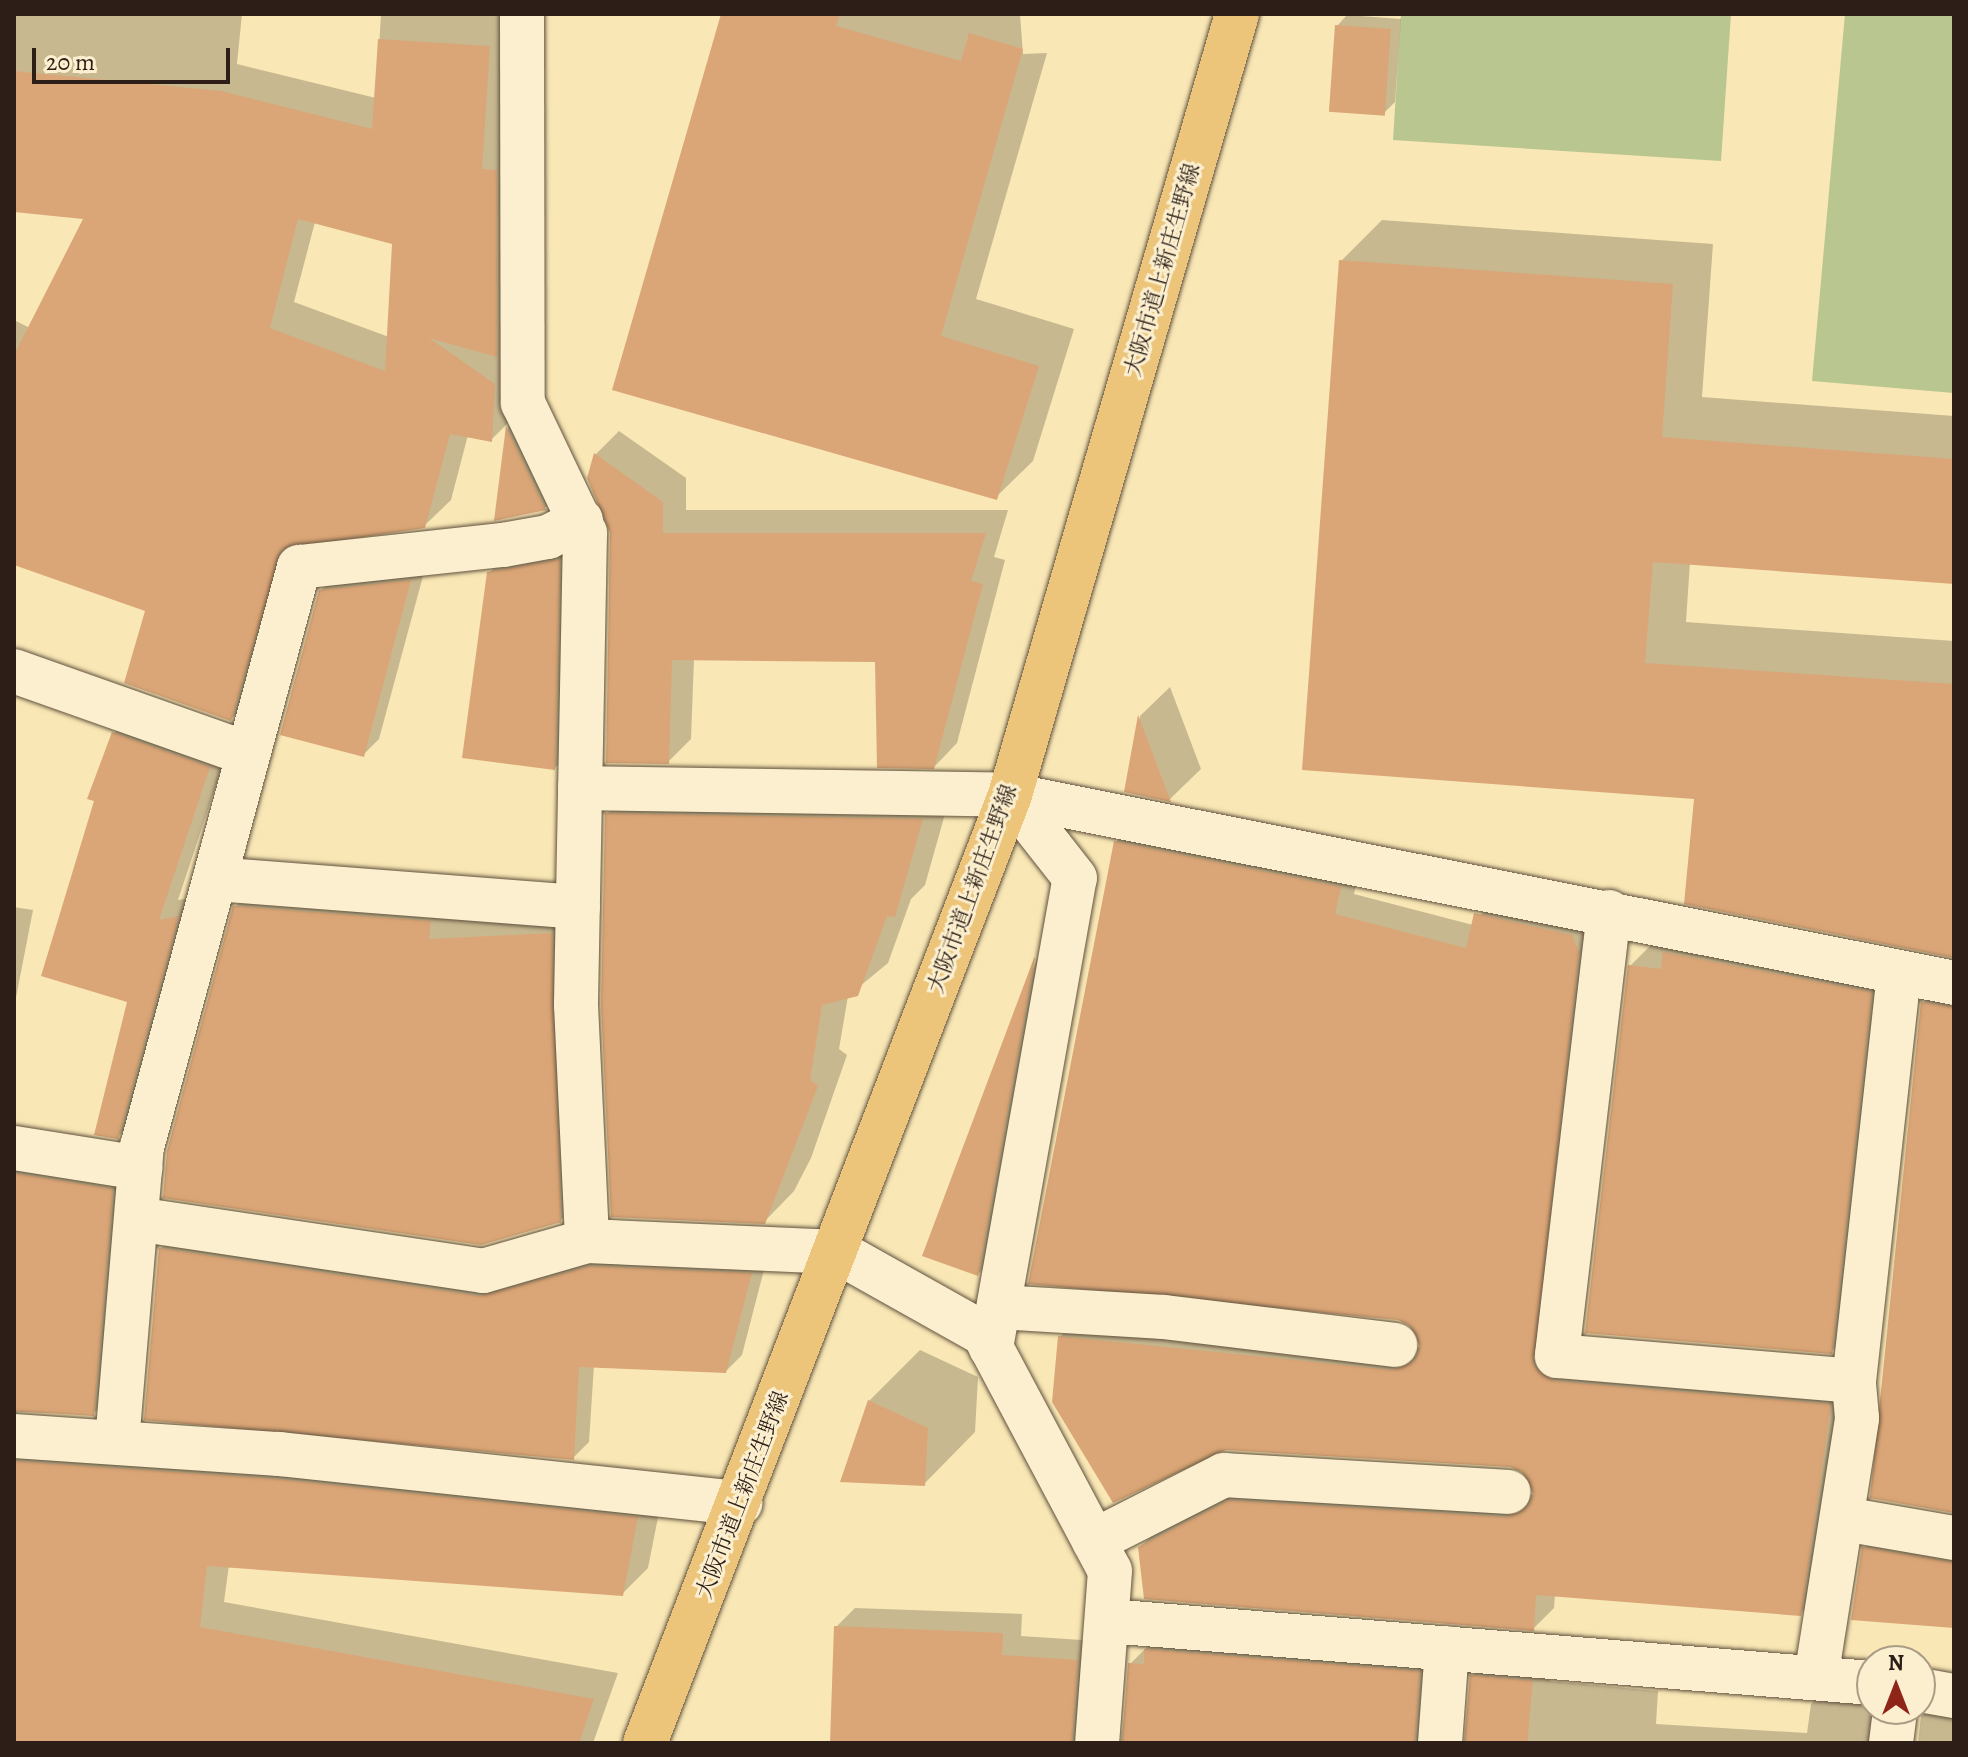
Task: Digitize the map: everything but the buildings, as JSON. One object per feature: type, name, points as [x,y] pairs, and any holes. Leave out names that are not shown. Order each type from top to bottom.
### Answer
[{"type":"main road","name":"大阪市道上新庄生野線","points":[[645,1743],[838,1252],[1010,795],[1237,14]]},
{"type":"street","points":[[522,14],[523,403],[581,520],[578,907],[587,1241]]},
{"type":"street","points":[[117,1442],[140,1168],[246,753],[299,567],[503,545],[548,537],[581,520]]},
{"type":"street","points":[[14,671],[246,753]]},
{"type":"street","points":[[580,788],[1010,795],[1954,983]]},
{"type":"street","points":[[1010,795],[1075,878],[995,1328],[1110,1571],[1097,1743]]},
{"type":"street","points":[[215,879],[578,907]]},
{"type":"street","points":[[1609,912],[1557,1356],[1854,1381]]},
{"type":"street","points":[[1816,1678],[1844,1519],[1854,1381],[1899,972]]},
{"type":"street","points":[[14,1148],[140,1168]]},
{"type":"street","points":[[136,1219],[483,1271],[587,1241],[838,1252],[984,1334],[995,1328],[1163,1323],[1164,1317],[1395,1345]]},
{"type":"street","points":[[14,1436],[117,1442],[740,1503]]},
{"type":"street","points":[[1094,1541],[1224,1475],[1508,1492]]},
{"type":"street","points":[[1844,1519],[1954,1538]]},
{"type":"street","points":[[1108,1621],[1856,1682]]},
{"type":"street","points":[[1440,1743],[1447,1648]]},
{"type":"green space","points":[[1401,14],[1731,14],[1721,161],[1393,140]]},
{"type":"green space","points":[[1845,14],[1954,14],[1954,393],[1812,381]]}]
